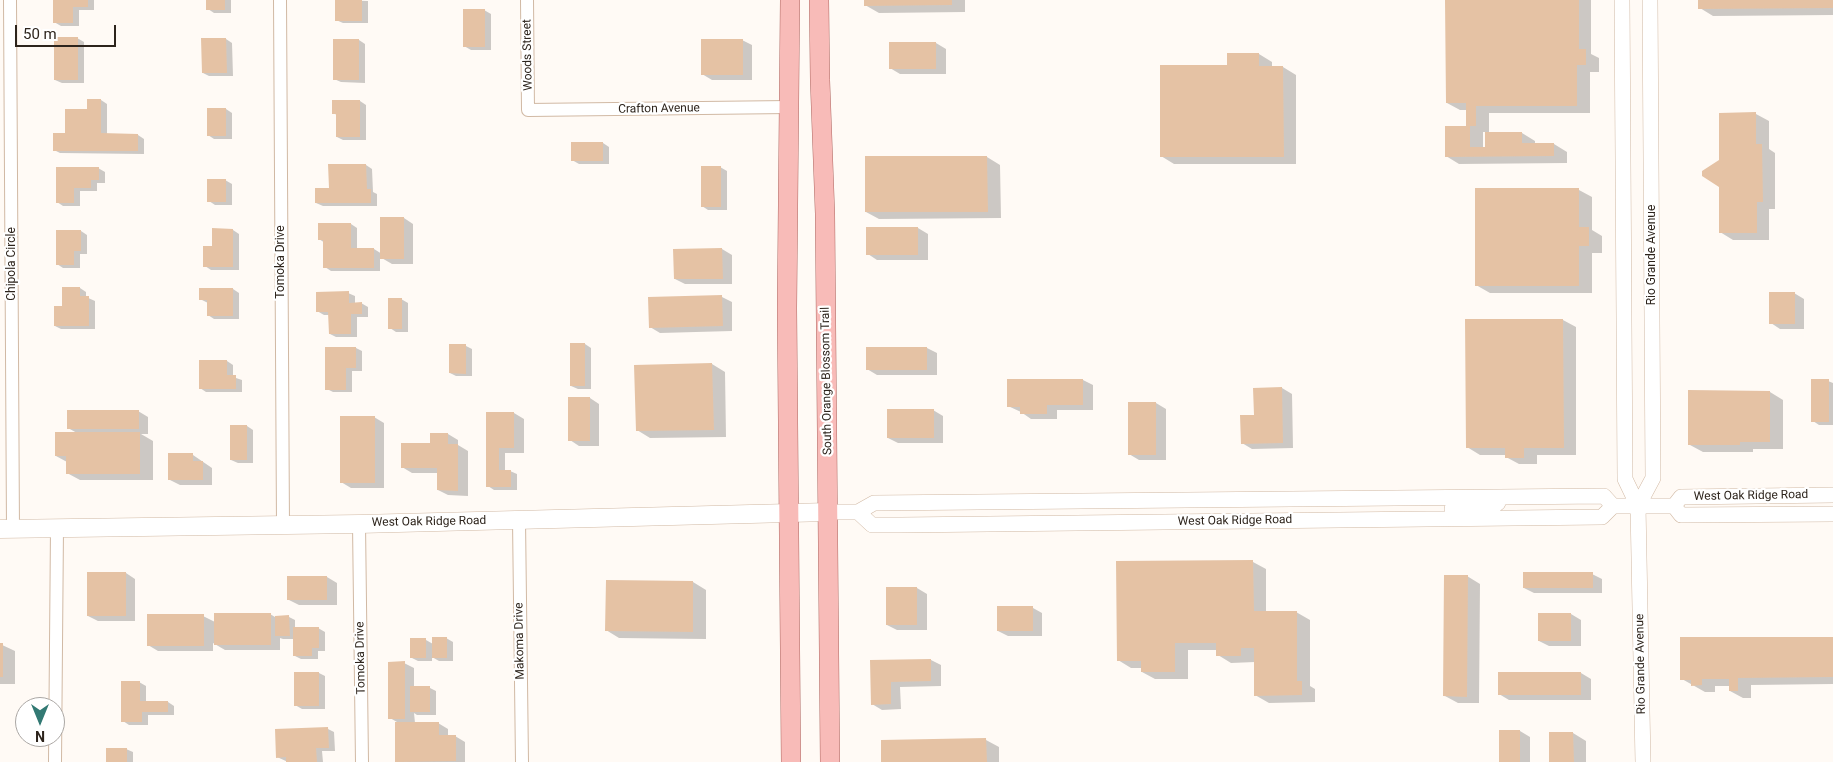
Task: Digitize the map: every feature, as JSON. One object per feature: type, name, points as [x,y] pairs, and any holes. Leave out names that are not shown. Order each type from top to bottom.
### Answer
[{"type":"main road","points":[[790,0],[787,301],[791,762]]},
{"type":"main road","name":"South Orange Blossom Trail","points":[[819,0],[825,214],[830,762]]},
{"type":"main road","name":"West Oak Ridge Road","points":[[6,529],[359,524],[829,512]]},
{"type":"street","name":"Chipola Circle","points":[[6,529],[10,0]]},
{"type":"street","name":"Tomoka Drive","points":[[280,0],[283,525]]},
{"type":"street","name":"Woods Street","points":[[527,0],[528,110]]},
{"type":"street","name":"Rio Grande Avenue","points":[[1622,0],[1626,366],[1625,479],[1638,506],[1643,762]]},
{"type":"street","name":"Rio Grande Avenue","points":[[1638,506],[1653,478],[1650,0]]},
{"type":"street","name":"Crafton Avenue","points":[[528,110],[789,107]]},
{"type":"street","points":[[1624,166],[1652,166]]},
{"type":"street","points":[[1626,366],[1652,364]]},
{"type":"street","name":"West Oak Ridge Road","points":[[1674,506],[1680,497],[1833,495]]},
{"type":"street","name":"West Oak Ridge Road","points":[[829,512],[858,512],[874,503],[1604,496],[1613,506]]},
{"type":"street","points":[[1731,496],[1732,515]]},
{"type":"street","points":[[1419,519],[1419,513],[1428,509],[1488,508],[1508,497]]},
{"type":"street","points":[[1189,522],[1209,514],[1309,512],[1321,507],[1323,499]]},
{"type":"street","name":"West Oak Ridge Road","points":[[858,512],[872,525],[1602,517],[1613,506],[1674,506]]},
{"type":"street","name":"West Oak Ridge Road","points":[[1674,506],[1681,515],[1833,514]]},
{"type":"street","name":"Makoma Drive","points":[[519,520],[522,762]]},
{"type":"street","name":"Tomoka Drive","points":[[359,524],[362,762]]},
{"type":"street","points":[[55,762],[57,528]]},
{"type":"building","points":[[53,0],[88,0],[88,7],[73,7],[73,23],[53,23]]},
{"type":"building","points":[[206,0],[225,0],[225,10],[206,10]]},
{"type":"building","points":[[335,0],[362,0],[362,21],[335,21]]},
{"type":"building","points":[[864,0],[952,0],[952,5],[864,6]]},
{"type":"building","points":[[1445,0],[1579,0],[1579,49],[1586,49],[1586,65],[1577,65],[1577,106],[1476,106],[1476,126],[1470,126],[1470,147],[1485,147],[1485,132],[1522,132],[1522,143],[1554,143],[1554,156],[1445,157],[1445,126],[1466,126],[1466,103],[1446,103]]},
{"type":"building","points":[[1698,0],[1833,0],[1833,8],[1698,9]]},
{"type":"building","points":[[463,9],[485,9],[485,47],[463,47]]},
{"type":"building","points":[[54,37],[78,37],[78,80],[54,80]]},
{"type":"building","points":[[201,38],[226,38],[227,73],[202,73]]},
{"type":"building","points":[[333,39],[359,39],[359,80],[333,80]]},
{"type":"building","points":[[701,39],[743,39],[743,75],[701,75]]},
{"type":"building","points":[[889,42],[936,42],[936,69],[889,69]]},
{"type":"building","points":[[1227,53],[1259,53],[1259,66],[1283,66],[1284,157],[1160,157],[1160,65],[1227,65]]},
{"type":"building","points":[[87,99],[101,99],[101,133],[138,134],[138,151],[53,151],[53,133],[65,133],[65,109],[87,109]]},
{"type":"building","points":[[332,100],[360,100],[360,137],[336,137],[336,114],[332,114]]},
{"type":"building","points":[[207,108],[226,108],[226,136],[207,136]]},
{"type":"building","points":[[1756,112],[1756,144],[1762,144],[1763,202],[1757,202],[1757,233],[1719,233],[1719,187],[1702,176],[1702,171],[1719,160],[1719,113]]},
{"type":"building","points":[[571,142],[603,142],[603,161],[571,161]]},
{"type":"building","points":[[865,156],[987,156],[988,212],[865,212]]},
{"type":"building","points":[[328,164],[366,164],[367,189],[371,189],[371,203],[315,203],[315,188],[329,188]]},
{"type":"building","points":[[701,166],[721,166],[721,207],[701,207]]},
{"type":"building","points":[[56,167],[99,167],[99,180],[91,180],[91,188],[74,188],[74,203],[56,203]]},
{"type":"building","points":[[207,179],[226,179],[226,202],[207,202]]},
{"type":"building","points":[[1475,188],[1579,188],[1579,227],[1589,227],[1589,246],[1579,246],[1579,286],[1475,286]]},
{"type":"building","points":[[380,217],[404,217],[404,259],[380,259]]},
{"type":"building","points":[[318,223],[351,223],[351,248],[374,248],[374,268],[323,268],[323,240],[318,240]]},
{"type":"building","points":[[866,227],[918,227],[918,255],[866,255]]},
{"type":"building","points":[[212,228],[233,229],[233,267],[203,267],[203,246],[212,246]]},
{"type":"building","points":[[56,230],[81,230],[81,251],[74,251],[74,265],[56,265]]},
{"type":"building","points":[[722,248],[723,279],[674,279],[673,249]]},
{"type":"building","points":[[62,287],[80,287],[80,296],[89,296],[89,326],[54,326],[54,306],[62,306]]},
{"type":"building","points":[[199,288],[233,288],[233,316],[207,316],[207,300],[199,300]]},
{"type":"building","points":[[349,291],[349,303],[362,302],[362,314],[351,314],[351,334],[329,334],[328,312],[316,312],[316,292]]},
{"type":"building","points":[[1769,292],[1795,292],[1795,324],[1769,324]]},
{"type":"building","points":[[722,295],[723,326],[649,328],[648,297]]},
{"type":"building","points":[[388,298],[402,298],[402,329],[388,329]]},
{"type":"building","points":[[1465,319],[1563,319],[1564,448],[1524,448],[1524,458],[1505,458],[1505,448],[1466,448]]},
{"type":"building","points":[[570,343],[585,343],[585,386],[570,386]]},
{"type":"building","points":[[449,344],[466,344],[466,374],[449,373]]},
{"type":"building","points":[[325,347],[356,347],[356,368],[346,368],[346,390],[325,390]]},
{"type":"building","points":[[866,347],[927,347],[927,370],[866,370]]},
{"type":"building","points":[[199,360],[227,360],[227,375],[236,375],[236,389],[199,389]]},
{"type":"building","points":[[712,363],[714,430],[636,431],[634,365]]},
{"type":"building","points":[[1007,379],[1083,379],[1083,405],[1047,405],[1047,414],[1020,414],[1020,407],[1007,407]]},
{"type":"building","points":[[1811,379],[1829,379],[1829,422],[1811,422]]},
{"type":"building","points":[[1282,387],[1283,443],[1241,444],[1240,415],[1254,415],[1253,388]]},
{"type":"building","points":[[1688,390],[1770,391],[1770,442],[1740,442],[1740,445],[1688,445]]},
{"type":"building","points":[[568,397],[590,397],[590,441],[568,441]]},
{"type":"building","points":[[1128,402],[1156,402],[1156,455],[1128,455]]},
{"type":"building","points":[[887,409],[934,409],[934,438],[887,438]]},
{"type":"building","points":[[67,410],[139,410],[139,429],[67,429]]},
{"type":"building","points":[[486,412],[514,412],[514,448],[499,448],[499,470],[511,470],[511,487],[486,487]]},
{"type":"building","points":[[340,416],[375,416],[375,483],[340,483]]},
{"type":"building","points":[[230,425],[247,425],[247,460],[230,460]]},
{"type":"building","points":[[55,432],[140,432],[140,474],[66,474],[66,456],[55,456]]},
{"type":"building","points":[[430,433],[448,433],[448,444],[458,444],[458,491],[437,490],[437,468],[401,468],[401,443],[430,443]]},
{"type":"building","points":[[168,453],[193,453],[193,461],[203,461],[203,480],[168,480]]},
{"type":"building","points":[[1253,560],[1254,611],[1297,611],[1297,681],[1302,681],[1302,695],[1254,696],[1254,648],[1241,648],[1241,656],[1216,656],[1216,643],[1175,643],[1175,672],[1141,672],[1141,661],[1117,661],[1116,561]]},
{"type":"building","points":[[87,572],[126,572],[126,616],[87,616]]},
{"type":"building","points":[[1523,572],[1593,572],[1593,588],[1523,588]]},
{"type":"building","points":[[1444,575],[1468,575],[1467,697],[1443,696]]},
{"type":"building","points":[[287,576],[327,576],[327,600],[287,600]]},
{"type":"building","points":[[606,580],[693,581],[693,632],[605,631]]},
{"type":"building","points":[[886,587],[917,587],[917,625],[886,625]]},
{"type":"building","points":[[997,606],[1033,606],[1033,631],[997,631]]},
{"type":"building","points":[[214,613],[271,613],[271,645],[214,645]]},
{"type":"building","points":[[1538,613],[1571,613],[1571,641],[1538,641]]},
{"type":"building","points":[[147,614],[204,614],[204,646],[147,646]]},
{"type":"building","points":[[289,615],[290,636],[275,636],[275,616]]},
{"type":"building","points":[[293,627],[319,627],[319,648],[312,648],[312,656],[293,656]]},
{"type":"building","points":[[432,637],[447,637],[447,658],[432,658]]},
{"type":"building","points":[[1680,637],[1833,637],[1833,677],[1738,678],[1738,691],[1729,691],[1729,679],[1702,679],[1702,685],[1691,686],[1691,680],[1680,680]]},
{"type":"building","points":[[410,638],[426,638],[426,658],[410,658]]},
{"type":"building","points":[[0,643],[3,643],[3,677],[0,677]]},
{"type":"building","points":[[931,659],[931,681],[891,682],[891,704],[871,705],[870,660]]},
{"type":"building","points":[[405,661],[405,719],[388,719],[388,662]]},
{"type":"building","points":[[294,672],[319,672],[319,706],[294,706]]},
{"type":"building","points":[[1498,672],[1581,672],[1581,695],[1498,695]]},
{"type":"building","points":[[121,681],[140,681],[140,701],[168,701],[168,712],[142,712],[142,722],[121,722]]},
{"type":"building","points":[[410,686],[430,686],[430,712],[410,712]]},
{"type":"building","points":[[395,722],[439,722],[439,735],[456,735],[456,761],[395,762]]},
{"type":"building","points":[[328,727],[329,748],[316,748],[317,762],[286,762],[286,757],[276,758],[275,729]]},
{"type":"building","points":[[1499,730],[1520,730],[1520,762],[1499,762]]},
{"type":"building","points":[[1549,732],[1573,732],[1574,762],[1549,762]]},
{"type":"building","points":[[986,738],[987,762],[881,762],[881,740]]},
{"type":"building","points":[[106,748],[127,748],[127,762],[106,762]]}]
